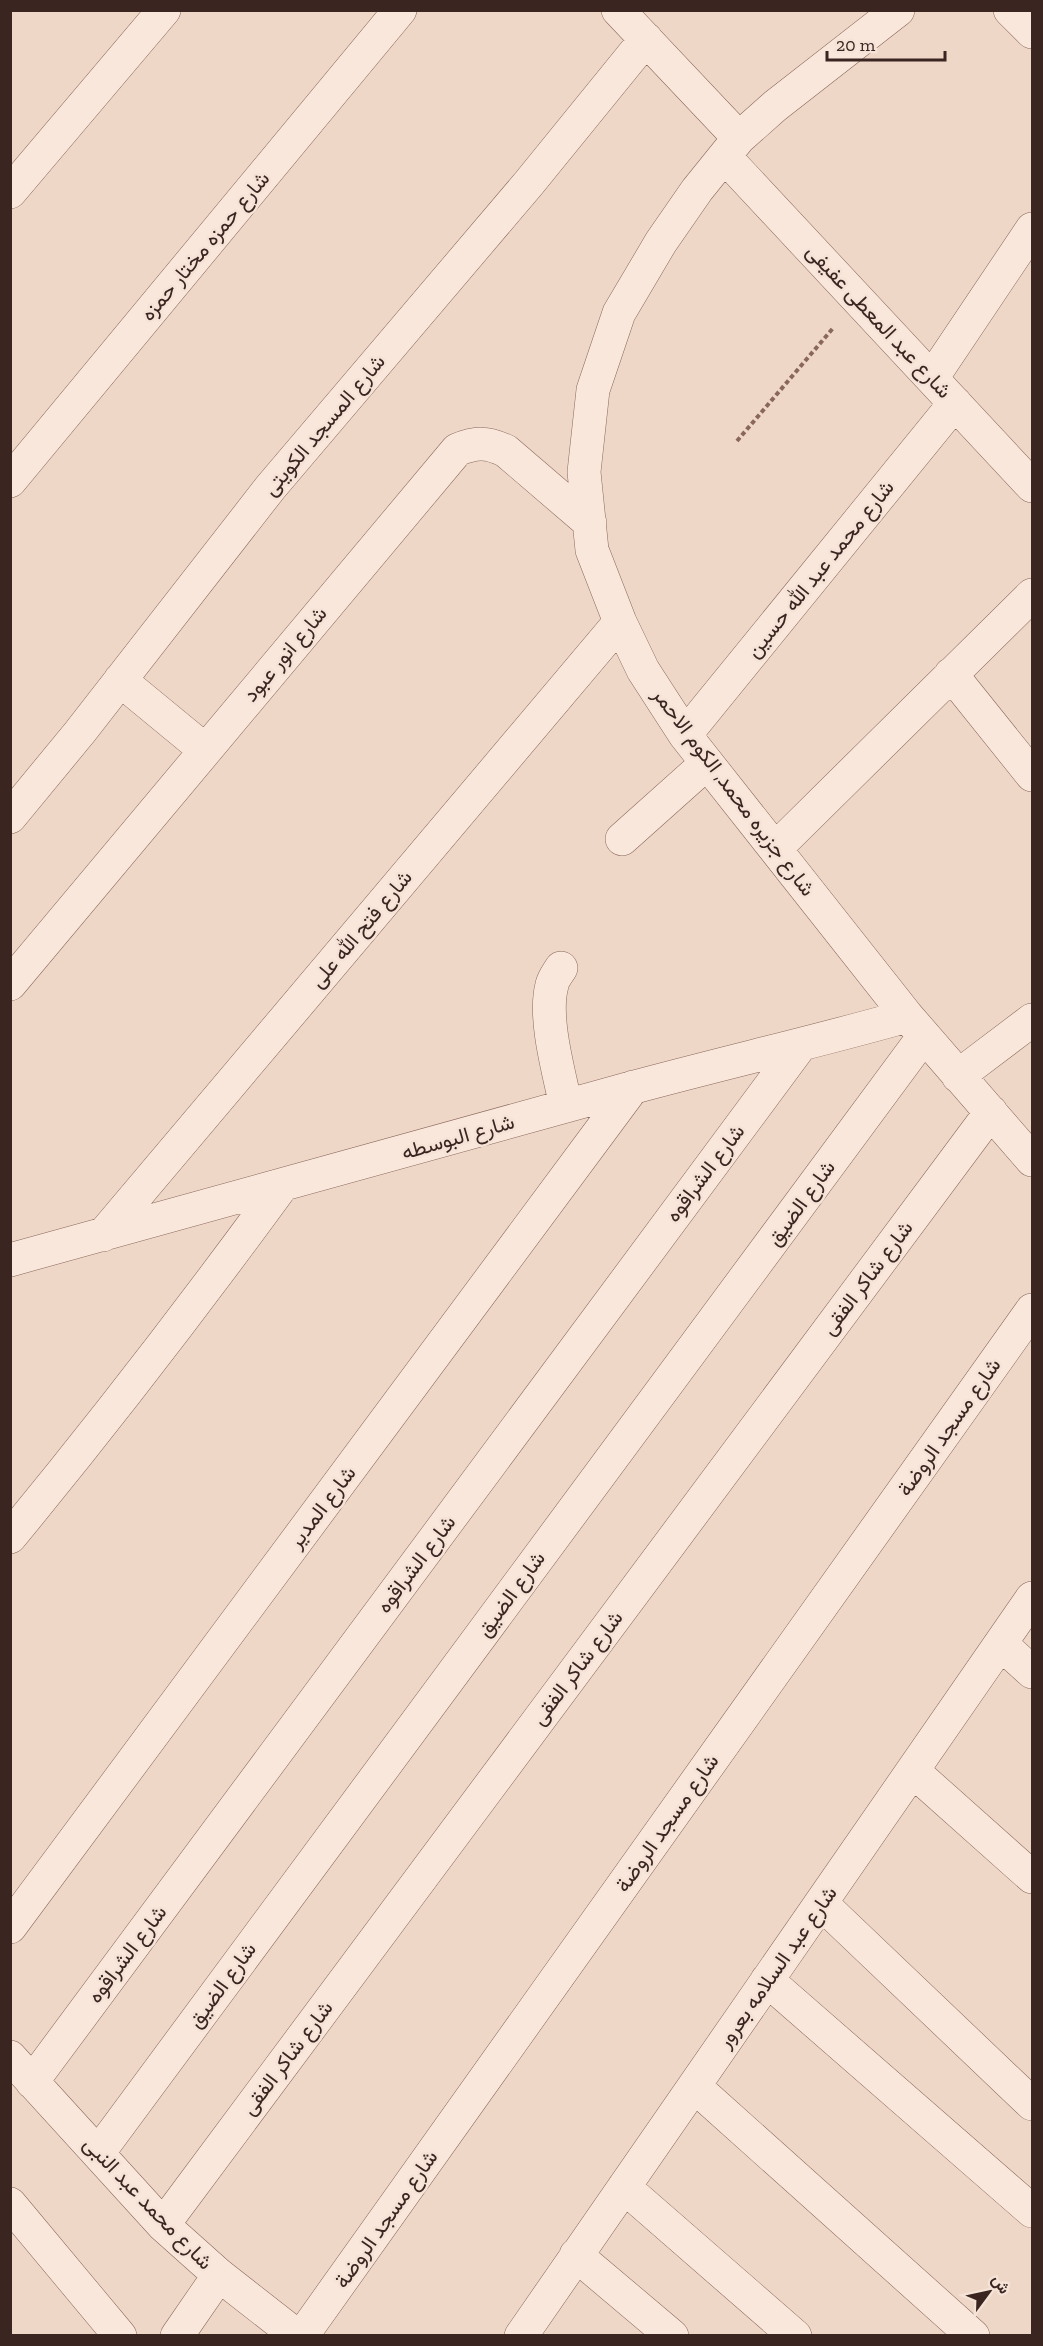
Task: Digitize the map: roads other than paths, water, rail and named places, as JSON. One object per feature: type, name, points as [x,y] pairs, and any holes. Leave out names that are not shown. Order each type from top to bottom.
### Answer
[{"type":"street","points":[[10,192],[164,10]]},
{"type":"street","name":"شارع حمزه مختار حمزه","points":[[10,480],[400,10]]},
{"type":"street","name":"شارع عبد المعطى عفيفى","points":[[618,10],[646,39],[732,148],[858,298],[1032,486]]},
{"type":"street","name":"شارع جزيره محمد, الكوم الاحمر","points":[[898,10],[791,93],[732,148],[697,190],[661,242],[619,313],[593,390],[584,472],[592,550],[620,622],[643,670],[685,735],[916,1026],[1032,1160]]},
{"type":"street","points":[[1010,10],[1032,32]]},
{"type":"street","name":"شارع المسجد الكويتى","points":[[10,817],[270,488],[515,200],[646,39]]},
{"type":"street","points":[[932,378],[1032,229]]},
{"type":"street","name":"شارع محمد عبد الله حسين","points":[[685,735],[955,403]]},
{"type":"street","name":"شارع انور عبود","points":[[10,984],[457,450],[473,443],[491,444],[506,451],[590,523]]},
{"type":"street","points":[[776,848],[1032,595]]},
{"type":"street","name":"شارع فتح الله على","points":[[103,1235],[620,622]]},
{"type":"street","points":[[951,674],[1032,775]]},
{"type":"street","points":[[120,680],[205,750]]},
{"type":"street","points":[[622,839],[707,763]]},
{"type":"street","points":[[561,968],[552,982],[549,998],[552,1038],[566,1106]]},
{"type":"street","points":[[958,1076],[1032,1020]]},
{"type":"street","name":"شارع البوسطه","points":[[10,1260],[281,1187],[633,1087],[800,1046],[916,1026]]},
{"type":"street","name":"شارع الضيق","points":[[99,2152],[916,1026]]},
{"type":"street","name":"شارع الشراقوه","points":[[32,2082],[800,1046]]},
{"type":"street","name":"شارع المدير","points":[[10,1927],[633,1087]]},
{"type":"street","name":"شارع شاكر الفقى","points":[[164,2225],[991,1112]]},
{"type":"street","points":[[10,1537],[74,1459],[281,1187]]},
{"type":"street","name":"شارع مسجد الروضة","points":[[302,2336],[1032,1310]]},
{"type":"street","name":"شارع عبد السلامه بعرور","points":[[521,2336],[1032,1598]]},
{"type":"street","points":[[1001,1644],[1032,1672]]},
{"type":"street","points":[[913,1771],[1032,1876]]},
{"type":"street","points":[[821,1903],[1032,2104]]},
{"type":"street","points":[[767,1980],[1032,2211]]},
{"type":"street","name":"شارع محمد عبد النبى","points":[[10,2057],[164,2225],[219,2275],[297,2336]]},
{"type":"street","points":[[694,2086],[973,2336]]},
{"type":"street","points":[[624,2187],[795,2336]]},
{"type":"street","points":[[10,2204],[120,2336]]},
{"type":"street","points":[[576,2255],[672,2336]]},
{"type":"street","points":[[177,2336],[219,2275]]}]
